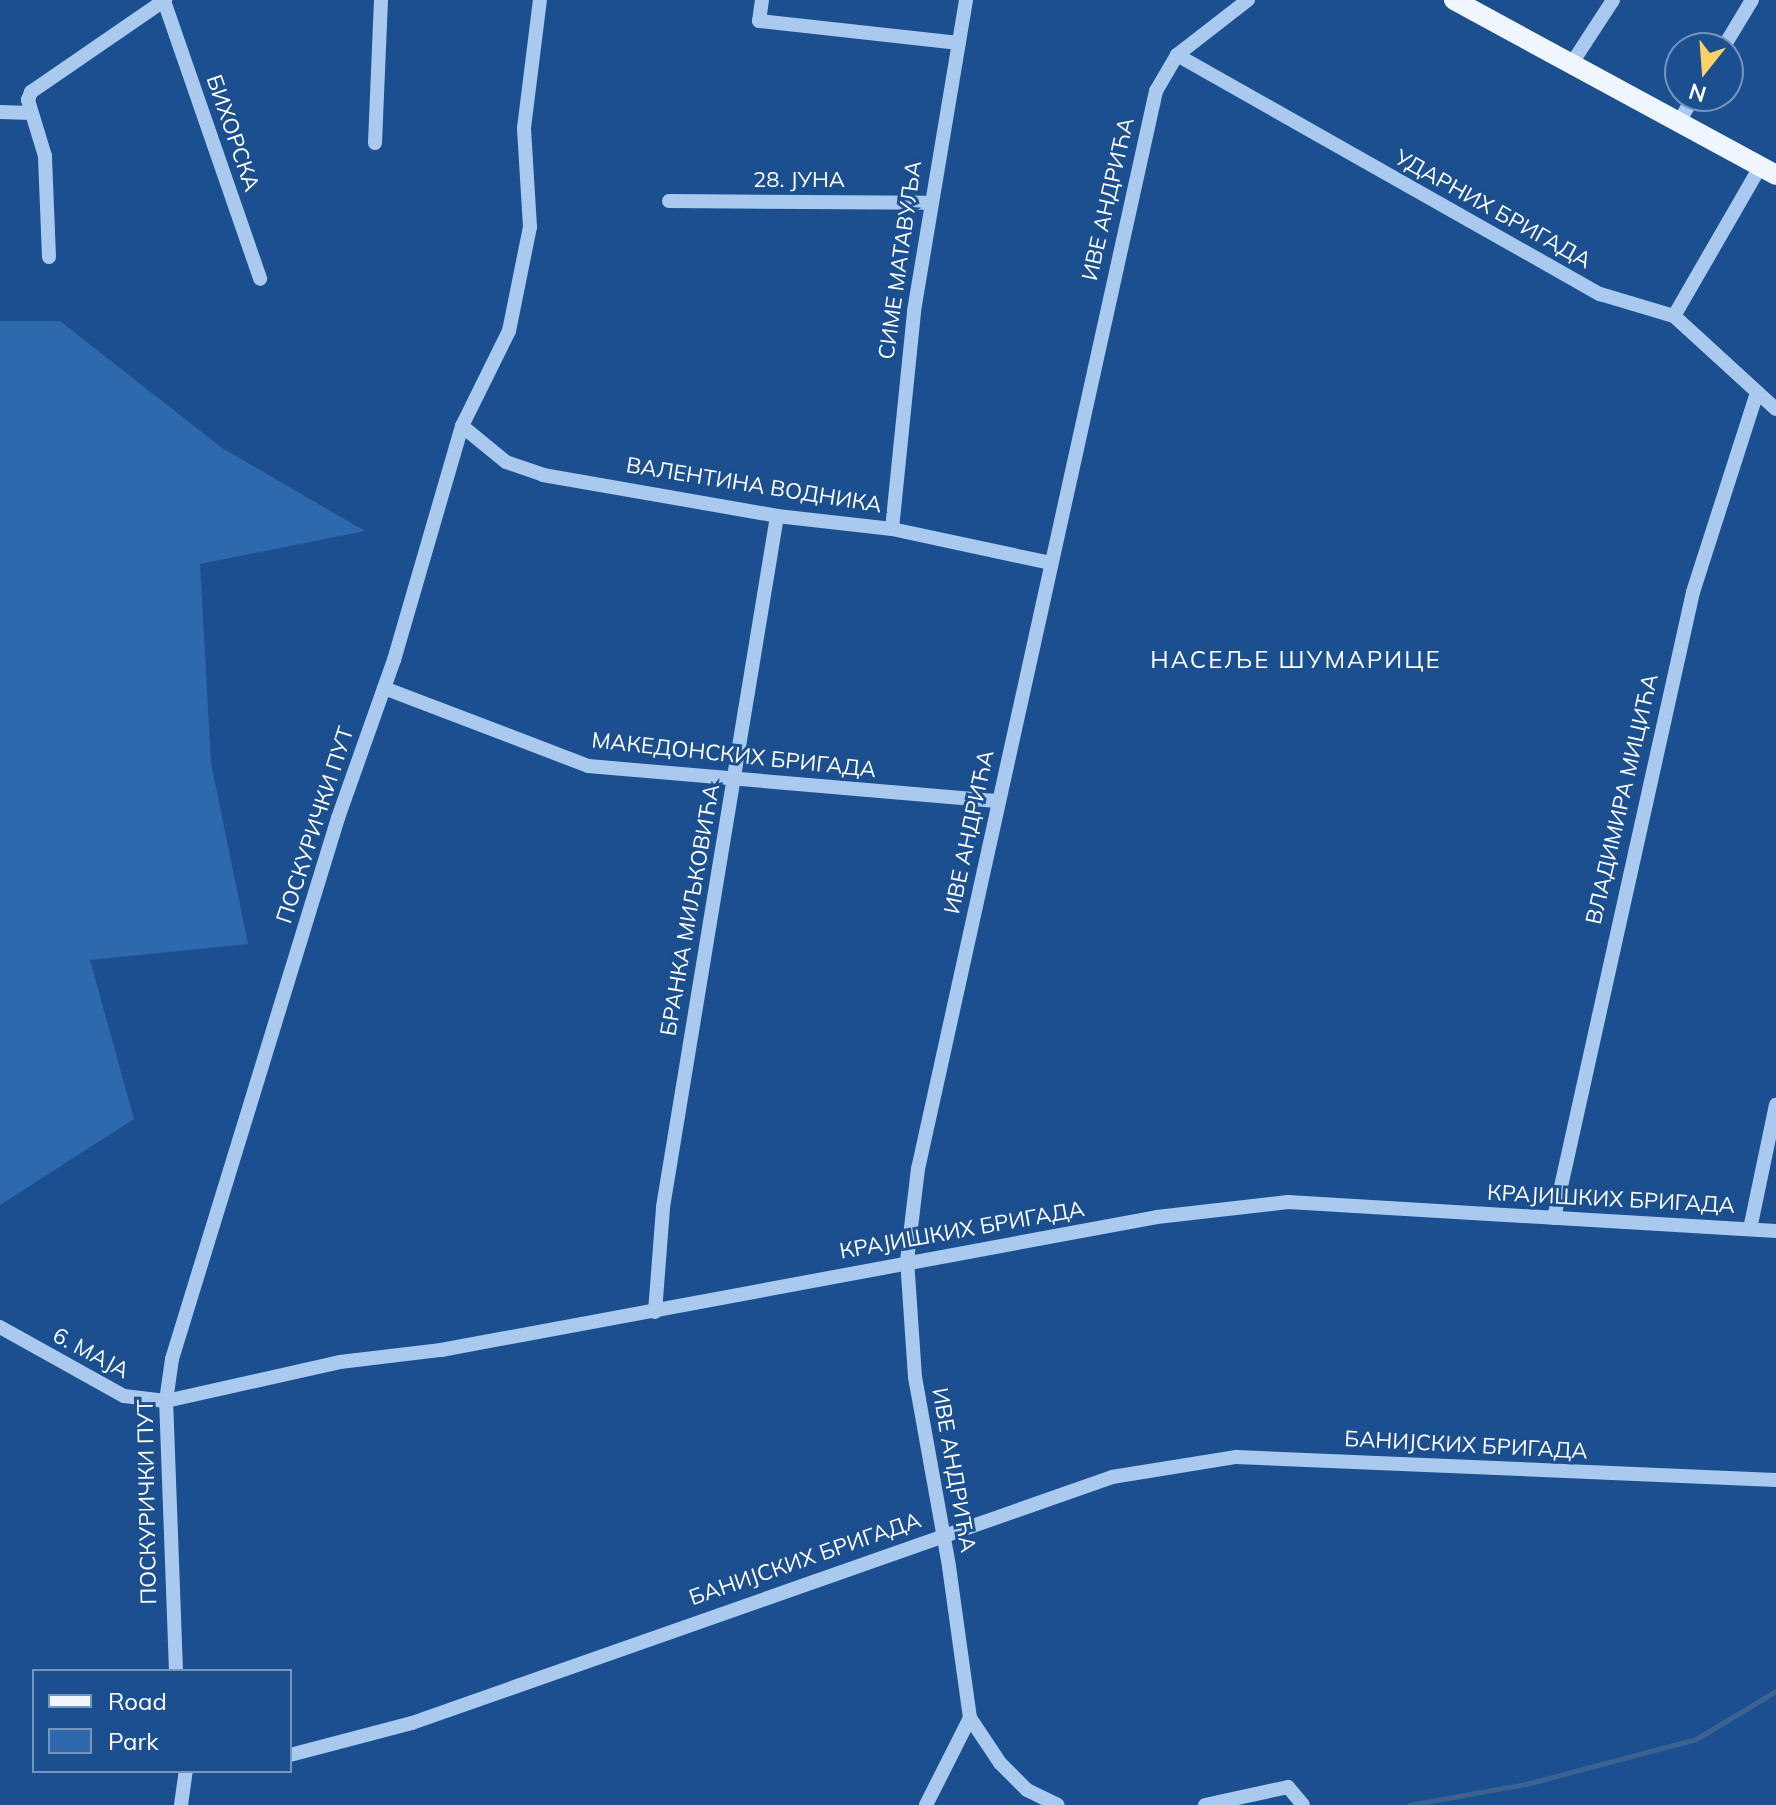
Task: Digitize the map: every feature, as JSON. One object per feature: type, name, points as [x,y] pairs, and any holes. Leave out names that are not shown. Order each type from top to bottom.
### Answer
[{"type":"main road","points":[[1454,0],[1768,171]]},
{"type":"street","points":[[375,143],[381,0]]},
{"type":"street","name":"ПОСКУРИЧКИ ПУТ","points":[[176,1669],[166,1401],[172,1359],[207,1236],[384,688],[462,426],[509,331],[530,227],[524,128],[540,0]]},
{"type":"street","points":[[762,0],[759,21],[959,43]]},
{"type":"street","name":"СИМЕ МАТАВУЉА","points":[[892,529],[906,366],[929,203],[966,0]]},
{"type":"street","name":"ИВЕ АНДРИЋА","points":[[1058,1805],[1027,1790],[1000,1763],[970,1718],[944,1533],[924,1446],[907,1261],[918,1169],[1140,150],[1156,91],[1177,55],[1248,0]]},
{"type":"street","points":[[1572,63],[1613,0]]},
{"type":"street","points":[[1733,32],[1752,0]]},
{"type":"street","points":[[49,257],[45,156],[31,113],[31,92],[165,1]]},
{"type":"street","name":"БИХОРСКА","points":[[165,1],[260,279]]},
{"type":"street","name":"УДАРНИХ БРИГАДА","points":[[1177,55],[1600,294],[1674,316],[1756,396],[1776,409]]},
{"type":"street","points":[[0,112],[31,113]]},
{"type":"street","points":[[1679,122],[1685,112]]},
{"type":"street","points":[[1674,316],[1768,171]]},
{"type":"street","name":"28. ЈУНА","points":[[669,201],[929,203]]},
{"type":"street","name":"ВЛАДИМИРА МИЦИЋА","points":[[1554,1218],[1693,592],[1756,396]]},
{"type":"street","name":"ВАЛЕНТИНА ВОДНИКА","points":[[462,426],[506,462],[543,475],[777,516],[892,529],[1051,563]]},
{"type":"street","name":"БРАНКА МИЉКОВИЋА","points":[[655,1312],[663,1207],[777,516]]},
{"type":"street","name":"МАКЕДОНСКИХ БРИГАДА","points":[[384,688],[588,766],[997,801]]},
{"type":"street","points":[[1750,1229],[1776,1105]]},
{"type":"street","name":"КРАЈИШКИХ БРИГАДА","points":[[166,1401],[340,1362],[441,1350],[655,1312],[907,1261],[1157,1217],[1288,1202],[1776,1231]]},
{"type":"street","name":"6. МАЈА","points":[[0,1327],[124,1396],[166,1401]]},
{"type":"street","name":"БАНИЈСКИХ БРИГАДА","points":[[292,1754],[412,1723],[944,1533],[1112,1477],[1236,1457],[1776,1480]]},
{"type":"street","points":[[926,1805],[970,1718]]},
{"type":"street","points":[[181,1805],[186,1773]]},
{"type":"street","points":[[1205,1805],[1288,1787],[1303,1805]]},
{"type":"green space","points":[[0,321],[60,321],[222,448],[365,531],[200,564],[211,763],[248,944],[90,960],[134,1119],[0,1205]]},
{"type":"waterway","points":[[1409,1805],[1526,1784],[1696,1739],[1776,1691]]},
{"type":"district","name":"НАСЕЉЕ ШУМАРИЦЕ","points":[[1296,660]]}]
